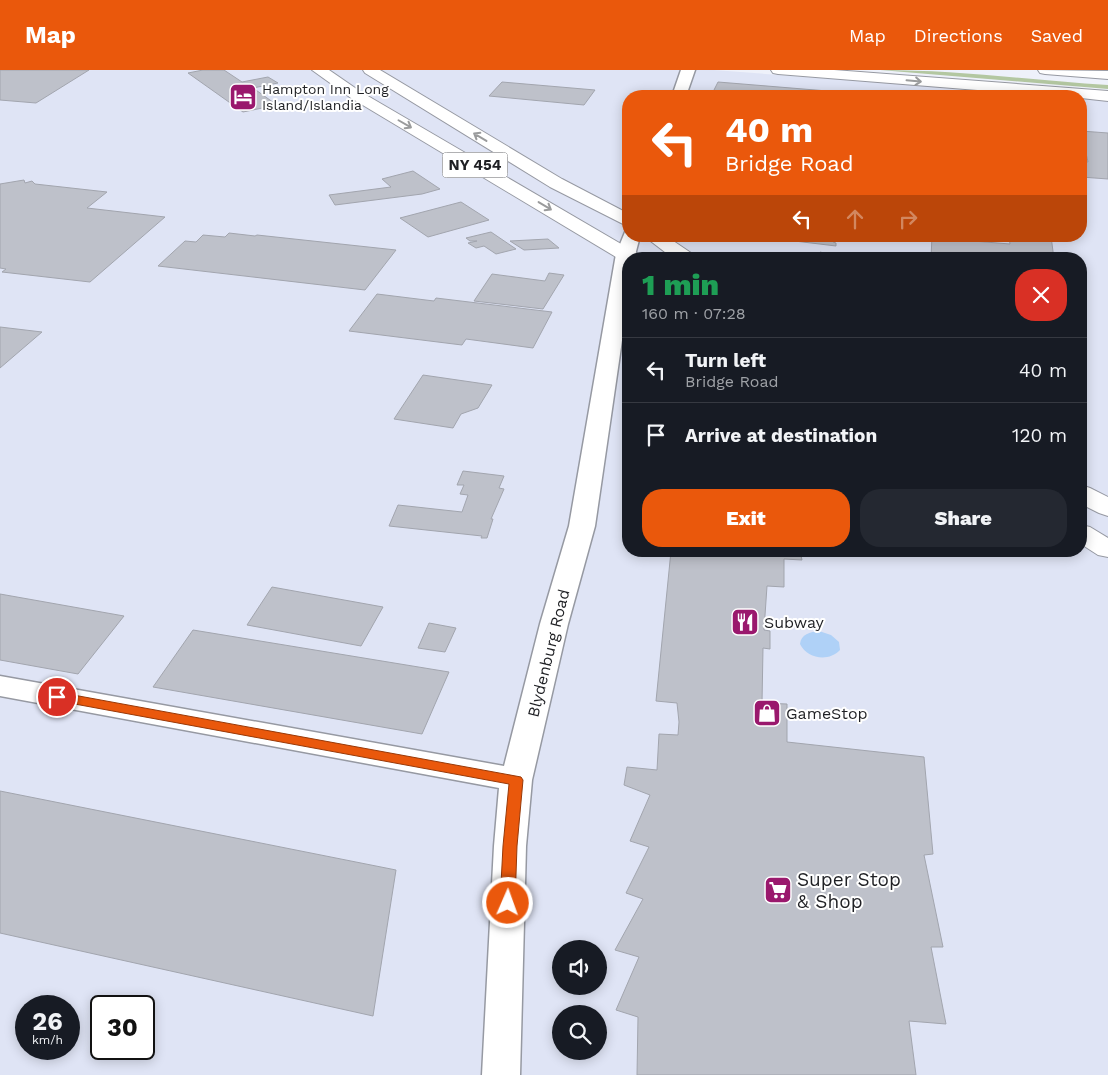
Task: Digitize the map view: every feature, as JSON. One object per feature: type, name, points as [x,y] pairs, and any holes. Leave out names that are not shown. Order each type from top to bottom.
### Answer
[{"type":"main road","name":"NY 454","points":[[319,70],[356,95],[630,250]]},
{"type":"main road","name":"NY 454","points":[[370,70],[556,183],[622,217]]},
{"type":"main road","points":[[778,70],[1032,90]]},
{"type":"main road","points":[[1045,70],[1108,75]]},
{"type":"main road","points":[[1087,94],[1108,96]]},
{"type":"main road","points":[[662,242],[677,252]]},
{"type":"main road","points":[[1087,496],[1108,508]]},
{"type":"main road","points":[[1087,537],[1108,549]]},
{"type":"street","points":[[681,90],[688,70]]},
{"type":"street","name":"Blydenburg Road","points":[[501,1075],[510,846],[516,780],[554,624],[582,526],[622,296]]},
{"type":"street","points":[[0,686],[516,780]]},
{"type":"shaded area","points":[[0,70],[714,70],[979,90],[622,90],[622,242],[1087,242],[1087,98],[1108,100],[1108,1075],[0,1075]]},
{"type":"green space","points":[[880,70],[966,73],[1108,85],[1108,89]]},
{"type":"water","points":[[819,631],[831,635],[839,642],[840,650],[830,656],[819,657],[813,656],[803,649],[800,644],[802,638],[809,633]]},
{"type":"building","points":[[0,70],[89,70],[36,103],[0,100]]},
{"type":"building","name":"Hampton Inn Long Island/Islandia","points":[[203,70],[224,70],[242,82],[268,77],[278,83],[253,88],[277,105],[243,112],[188,73]]},
{"type":"building","points":[[502,82],[595,90],[584,105],[489,96]]},
{"type":"building","points":[[718,82],[815,90],[714,90]]},
{"type":"building","points":[[1087,131],[1108,133],[1108,179],[1087,177]]},
{"type":"building","points":[[413,171],[440,189],[422,194],[335,205],[329,195],[391,187],[382,179]]},
{"type":"building","points":[[24,180],[25,183],[32,181],[35,184],[107,192],[87,208],[165,217],[90,282],[2,272],[6,269],[0,268],[0,184]]},
{"type":"building","points":[[461,202],[489,220],[428,237],[400,218]]},
{"type":"building","points":[[491,232],[516,249],[496,254],[484,246],[476,248],[468,243],[477,241],[470,241],[466,238]]},
{"type":"building","points":[[229,233],[396,250],[365,290],[158,266],[185,241],[196,242],[203,235],[225,237]]},
{"type":"building","points":[[548,239],[559,248],[524,250],[510,241]]},
{"type":"building","points":[[803,242],[833,242],[836,243],[836,246]]},
{"type":"building","points":[[932,242],[1010,244],[1010,242],[1052,242],[1053,252],[931,252]]},
{"type":"building","points":[[549,273],[564,275],[543,309],[474,301],[492,274],[545,281]]},
{"type":"building","points":[[377,294],[434,301],[436,298],[552,312],[533,348],[466,339],[462,345],[349,331]]},
{"type":"building","points":[[0,327],[42,332],[0,368]]},
{"type":"building","points":[[423,375],[492,385],[478,408],[461,414],[453,428],[394,419]]},
{"type":"building","points":[[463,471],[504,476],[499,488],[504,489],[491,519],[493,519],[487,538],[389,526],[398,505],[462,512],[468,495],[460,494],[464,485],[457,485]]},
{"type":"building","points":[[670,557],[801,557],[802,560],[784,559],[784,587],[767,586],[764,630],[770,631],[770,649],[763,648],[762,703],[787,704],[787,742],[924,757],[933,854],[924,855],[943,947],[931,947],[946,1024],[909,1021],[916,1075],[637,1075],[638,1017],[616,1010],[639,957],[615,950],[643,899],[626,893],[649,847],[630,841],[650,795],[624,785],[627,767],[657,770],[659,734],[678,735],[677,703],[656,701]]},
{"type":"building","points":[[272,587],[383,607],[361,646],[247,625]]},
{"type":"building","points":[[0,594],[124,616],[78,674],[0,660]]},
{"type":"building","points":[[429,623],[456,628],[445,652],[418,648]]},
{"type":"building","points":[[193,630],[449,672],[422,734],[153,687]]},
{"type":"building","points":[[0,791],[396,870],[373,1016],[0,933]]},
{"type":"place","name":"Hampton Inn Long Island/Islandia","points":[[243,97]]},
{"type":"place","name":"Subway","points":[[745,622]]},
{"type":"place","name":"GameStop","points":[[767,713]]},
{"type":"place","name":"Super Stop & Shop","points":[[778,890]]},
{"type":"route","points":[[57,697],[516,780],[510,846],[508,903]]}]
